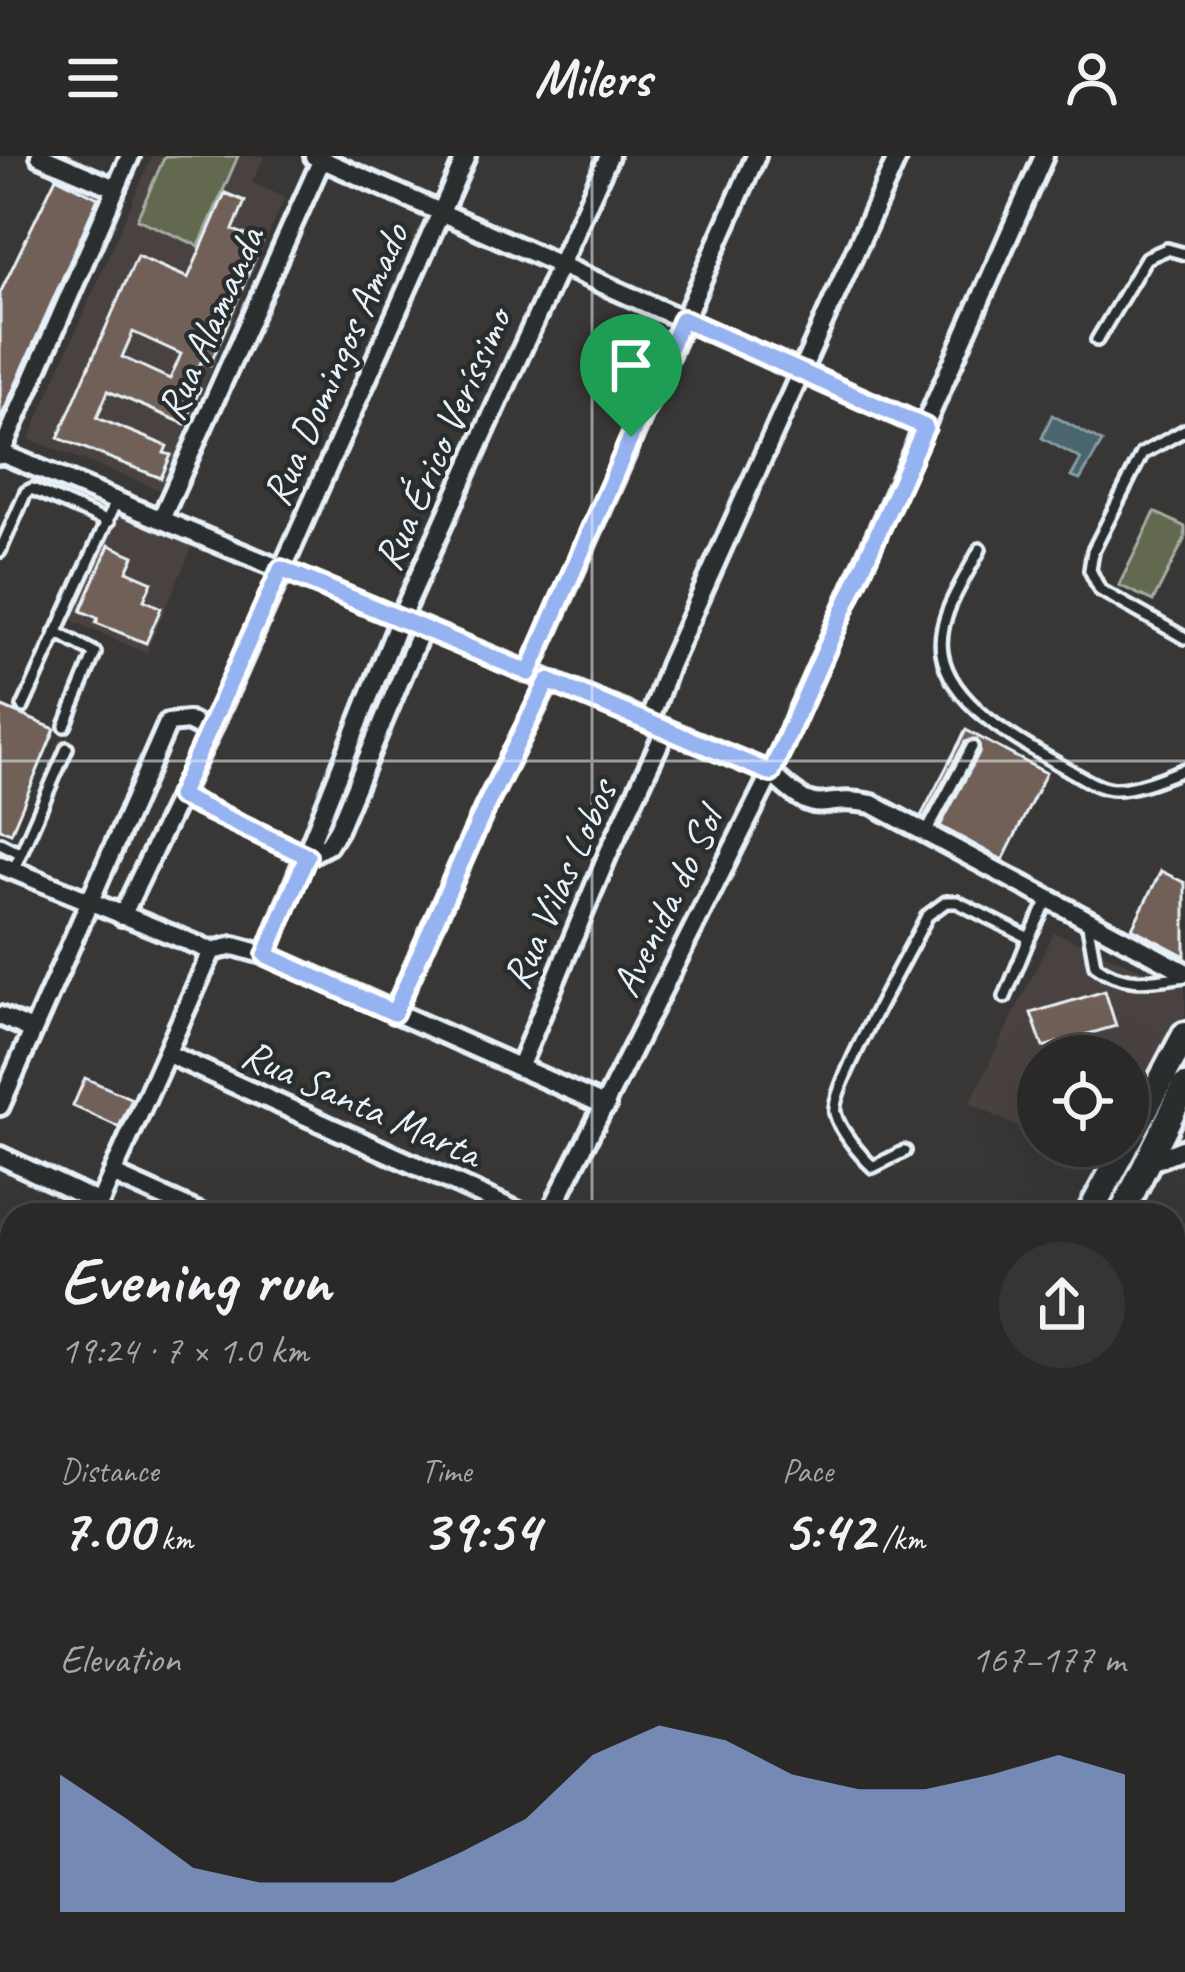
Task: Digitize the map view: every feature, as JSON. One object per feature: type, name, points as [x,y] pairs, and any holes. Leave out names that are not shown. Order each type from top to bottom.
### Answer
[{"type":"main road","points":[[1149,1162],[1175,1098],[1185,1035]]},
{"type":"main road","points":[[1149,1123],[1175,1098]]},
{"type":"main road","points":[[1095,1203],[1115,1167]]},
{"type":"main road","points":[[1127,1203],[1146,1167]]},
{"type":"street","points":[[40,156],[115,188]]},
{"type":"street","points":[[130,156],[0,454],[162,517],[771,773],[806,803],[863,802],[888,812],[1185,974]]},
{"type":"street","name":"Rua Domingos Amado","points":[[122,916],[210,732],[466,156]]},
{"type":"street","name":"Rua Érico Veríssimo","points":[[266,955],[400,619],[609,156]]},
{"type":"street","points":[[529,673],[756,156]]},
{"type":"street","name":"Rua Vilas Lobos","points":[[519,1068],[657,726],[669,666],[898,156]]},
{"type":"street","name":"Avenida do Sol","points":[[555,1203],[771,773],[1044,156]]},
{"type":"street","points":[[318,158],[925,427]]},
{"type":"street","name":"Rua Alamanda","points":[[162,517],[318,158]]},
{"type":"street","points":[[179,796],[307,856],[328,845],[422,628]]},
{"type":"street","points":[[394,1013],[486,806],[548,681]]},
{"type":"street","points":[[0,1106],[168,723],[188,721],[210,732]]},
{"type":"street","points":[[7,868],[212,951],[234,946],[266,955],[606,1106]]},
{"type":"street","points":[[99,1203],[212,951]]},
{"type":"street","points":[[0,1016],[32,1030]]},
{"type":"street","name":"Rua Santa Marta","points":[[168,1054],[499,1203]]},
{"type":"street","points":[[1149,1164],[1185,1148]]},
{"type":"street","points":[[0,1156],[85,1203]]},
{"type":"street","points":[[112,1174],[177,1203]]},
{"type":"lane","points":[[1097,340],[1146,258],[1167,249],[1185,254]]},
{"type":"lane","points":[[1185,430],[1142,454],[1093,551],[1090,570],[1100,590],[1185,638]]},
{"type":"lane","points":[[0,550],[32,488],[107,522]]},
{"type":"lane","points":[[22,707],[117,499]]},
{"type":"lane","points":[[980,549],[948,612],[941,643],[946,665],[974,705],[999,730],[1106,788],[1127,788],[1185,769]]},
{"type":"lane","points":[[56,632],[95,652],[65,726]]},
{"type":"lane","points":[[926,833],[972,747]]},
{"type":"lane","points":[[7,868],[20,853],[67,748]]},
{"type":"lane","points":[[0,843],[20,853]]},
{"type":"lane","points":[[1005,997],[1049,898]]},
{"type":"lane","points":[[905,1151],[874,1167],[836,1118],[834,1106],[848,1067],[927,916],[946,902],[957,902],[1029,938]]},
{"type":"lane","points":[[1088,920],[1094,965],[1107,974],[1133,982],[1185,974]]},
{"type":"shaded area","points":[[152,156],[265,156],[252,183],[285,197],[160,490],[29,439]]},
{"type":"shaded area","points":[[119,511],[194,543],[146,653],[71,620]]},
{"type":"shaded area","points":[[1054,932],[1185,988],[1185,1017],[1149,1086],[1149,1035],[1017,1035],[1017,1126],[970,1103]]},
{"type":"green space","points":[[165,156],[238,156],[199,246],[137,219]]},
{"type":"green space","points":[[1155,512],[1185,527],[1185,538],[1153,601],[1119,585]]},
{"type":"water","points":[[1052,415],[1102,442],[1080,480],[1071,477],[1081,459],[1042,438]]},
{"type":"building","points":[[56,177],[98,198],[0,420],[0,293]]},
{"type":"building","points":[[225,193],[245,201],[233,230],[262,241],[210,365],[201,362],[190,384],[200,389],[185,424],[108,391],[97,418],[167,446],[164,453],[171,455],[161,478],[58,438],[137,256],[188,278]],"holes":[[[133,332],[181,354],[170,379],[122,357]]]},
{"type":"building","points":[[109,545],[134,556],[127,571],[152,582],[144,600],[161,608],[146,643],[96,623],[98,618],[81,611]]},
{"type":"building","points":[[0,706],[55,729],[11,833],[0,829]]},
{"type":"building","points":[[966,730],[1046,773],[1003,860],[940,826],[980,751],[977,740],[965,742],[924,818],[921,816]]},
{"type":"building","points":[[1161,871],[1185,883],[1185,956],[1132,928]]},
{"type":"building","points":[[1105,991],[1116,1026],[1085,1035],[1039,1035],[1031,1013]]},
{"type":"building","points":[[85,1078],[132,1099],[119,1127],[73,1106]]},
{"type":"route","points":[[682,319],[925,427],[771,773],[548,681],[486,806],[394,1013],[266,955],[307,856],[179,796],[281,569],[529,673],[631,437],[682,319]]}]
